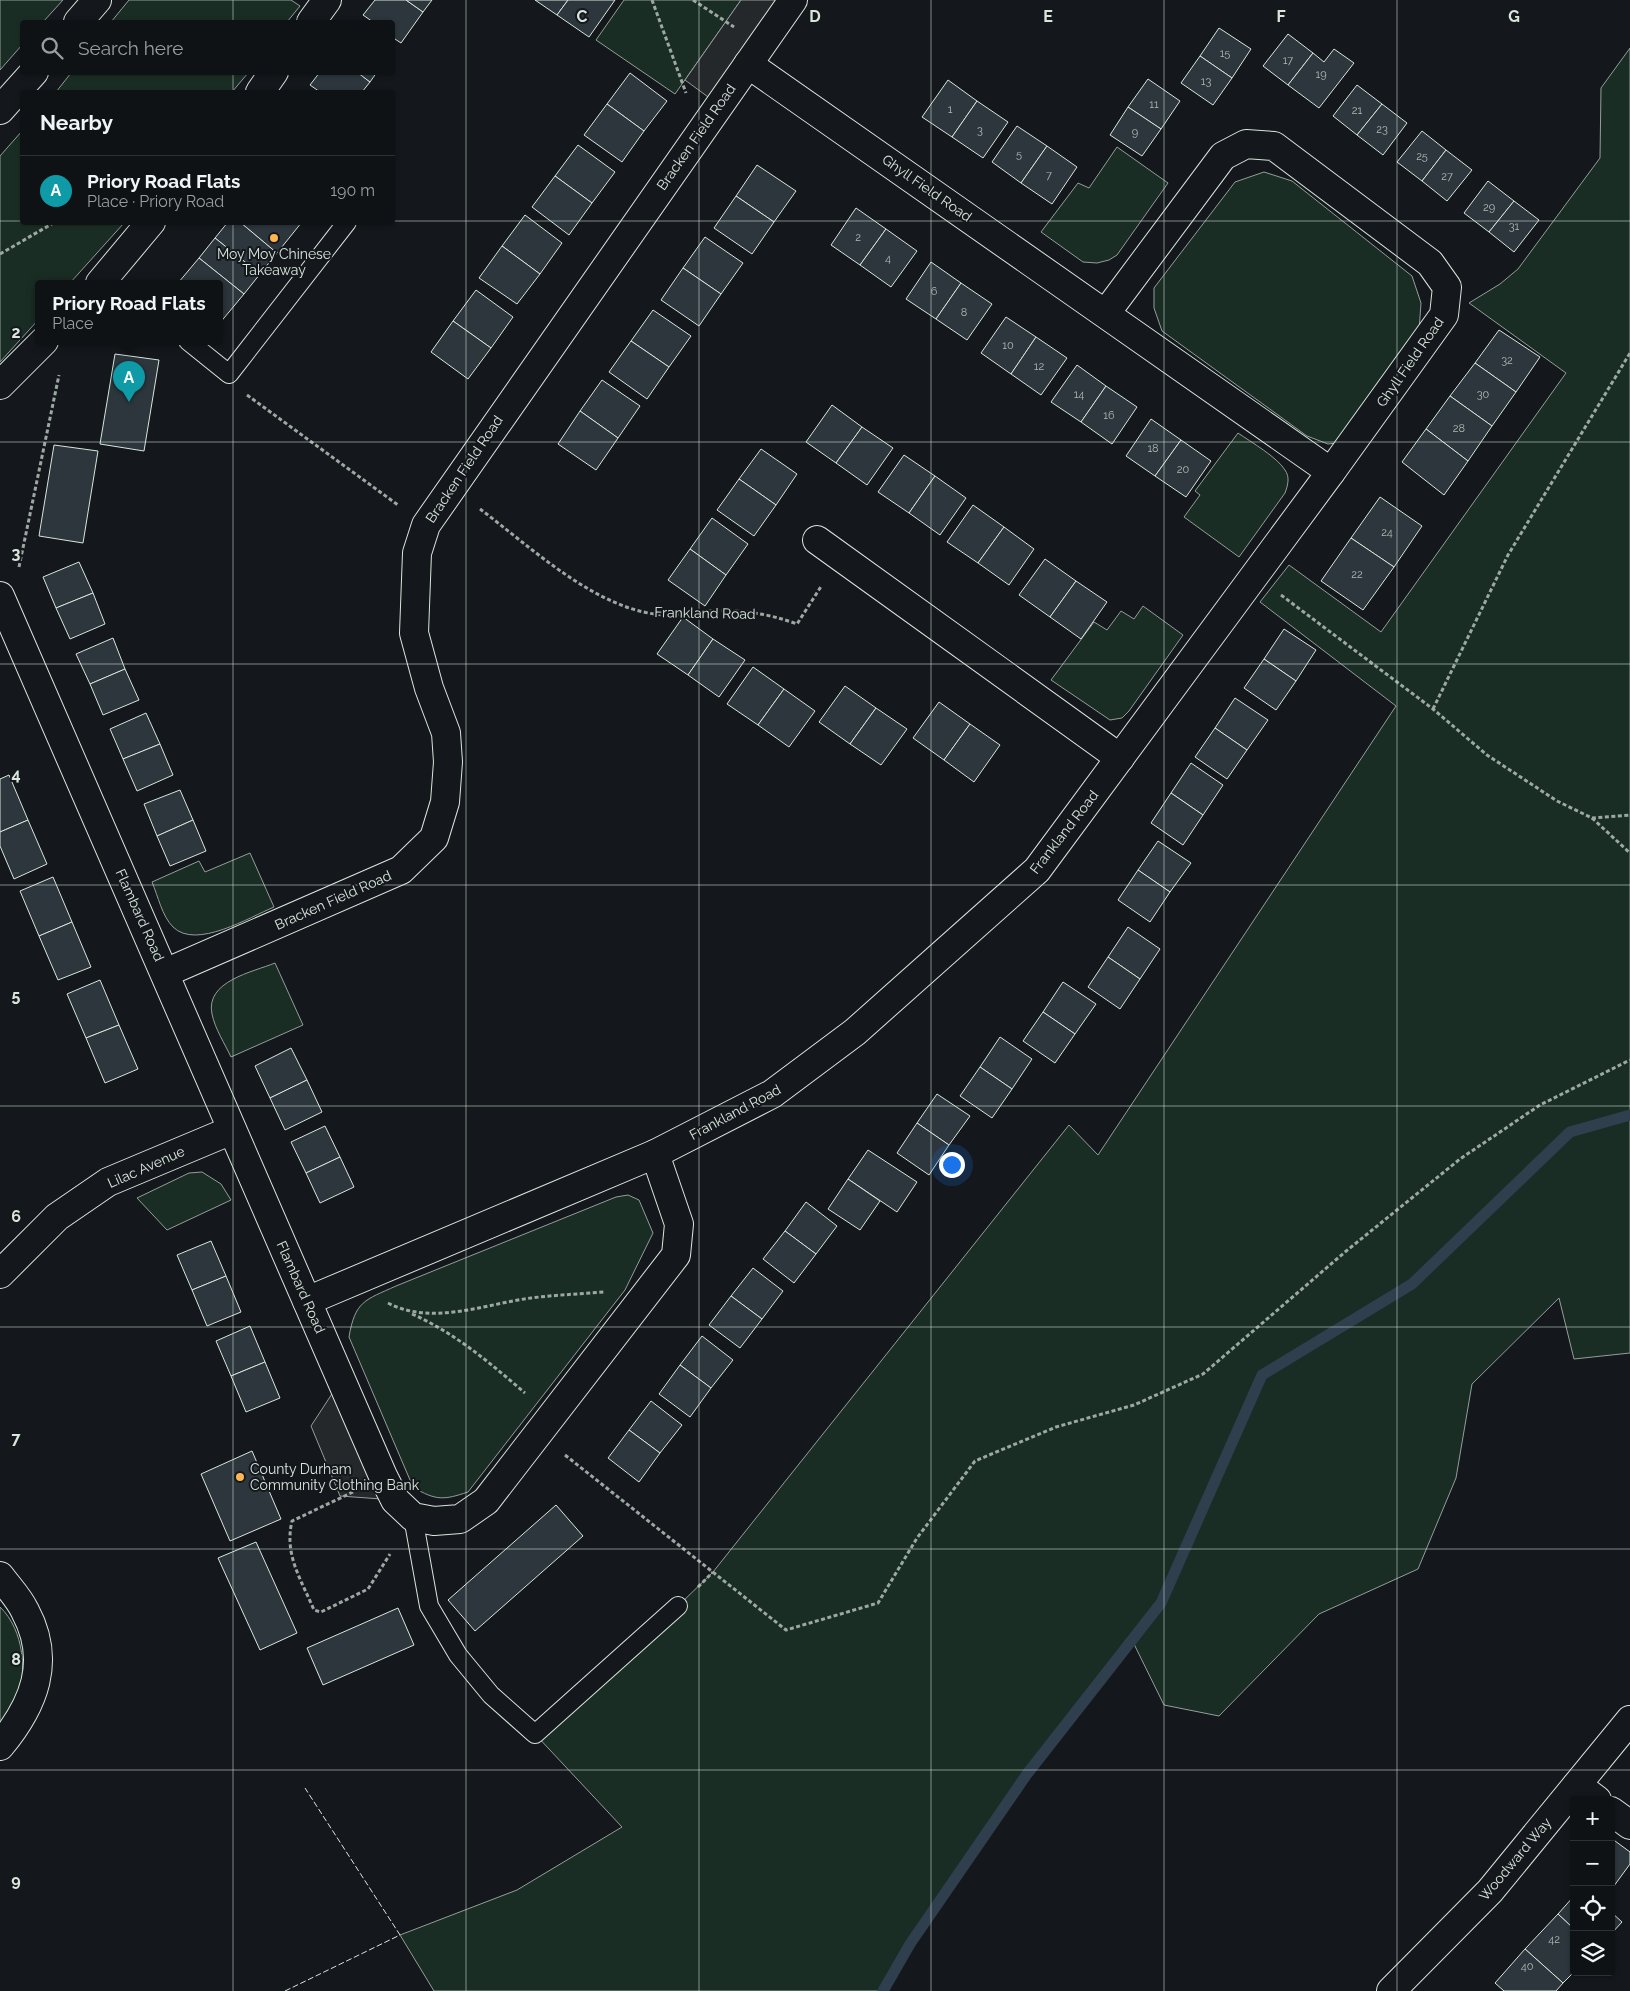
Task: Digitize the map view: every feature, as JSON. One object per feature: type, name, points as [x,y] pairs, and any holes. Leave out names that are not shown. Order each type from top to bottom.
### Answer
[{"type":"street","points":[[80,20],[97,0]]},
{"type":"street","points":[[312,20],[327,0]]},
{"type":"street","name":"Bracken Field Road","points":[[166,973],[401,870],[434,838],[445,802],[448,762],[446,732],[430,688],[414,633],[417,553],[426,525],[450,486],[793,0]]},
{"type":"street","name":"Ghyll Field Road","points":[[755,54],[1106,313],[1331,472],[1444,315],[1447,286],[1430,263],[1274,146],[1246,144],[1223,156],[1106,313]]},
{"type":"street","points":[[0,110],[31,75]]},
{"type":"street","points":[[108,280],[150,225]]},
{"type":"street","points":[[0,384],[40,345]]},
{"type":"street","name":"Frankland Road","points":[[307,1302],[654,1154],[772,1094],[855,1032],[1037,870],[1331,472]]},
{"type":"street","points":[[818,540],[1120,758]]},
{"type":"street","name":"Flambard Road","points":[[4,605],[166,973],[232,1130],[383,1476],[395,1500],[413,1517]]},
{"type":"street","name":"Lilac Avenue","points":[[0,1274],[57,1217],[108,1182],[232,1130]]},
{"type":"street","points":[[413,1517],[434,1521],[460,1519],[486,1501],[676,1255],[679,1224],[654,1154]]},
{"type":"street","points":[[0,1576],[26,1611],[40,1653],[35,1690],[18,1724],[0,1746]]},
{"type":"street","name":"Woodward Way","points":[[1391,1991],[1587,1792],[1630,1720]]},
{"type":"street","points":[[1615,1814],[1630,1825]]},
{"type":"lane","points":[[193,345],[229,374],[346,225]]},
{"type":"lane","points":[[413,1517],[430,1606],[458,1655],[491,1695],[535,1734],[678,1606]]},
{"type":"path","points":[[652,0],[700,132]]},
{"type":"path","points":[[693,0],[755,54]]},
{"type":"path","points":[[0,254],[50,225]]},
{"type":"path","points":[[1433,709],[1508,555],[1630,354]]},
{"type":"path","points":[[4,605],[60,371]]},
{"type":"path","points":[[229,374],[244,393],[426,525]]},
{"type":"path","name":"Frankland Road","points":[[450,486],[571,578],[598,594],[635,610],[665,615],[741,611],[769,614],[797,624],[841,558]]},
{"type":"path","points":[[1255,575],[1433,709],[1487,755],[1557,801],[1592,818],[1630,853]]},
{"type":"path","points":[[1592,818],[1630,815]]},
{"type":"path","points":[[367,1276],[376,1295],[390,1304],[433,1323],[486,1360],[546,1425],[621,1501],[786,1630],[878,1603],[917,1538],[975,1461],[1056,1427],[1134,1405],[1203,1374],[1345,1252],[1460,1159],[1540,1105],[1630,1060]]},
{"type":"path","points":[[410,1312],[430,1314],[481,1308],[530,1298],[625,1290],[647,1293]]},
{"type":"path","points":[[383,1476],[292,1521],[289,1535],[290,1552],[314,1610],[321,1612],[368,1588],[413,1517]]},
{"type":"green space","points":[[0,0],[63,0],[45,20],[20,20],[20,47],[0,70]]},
{"type":"green space","points":[[129,0],[291,0],[300,6],[289,20],[113,20]]},
{"type":"green space","points":[[624,0],[741,0],[675,94],[596,40]]},
{"type":"green space","points":[[1630,48],[1630,1353],[1574,1359],[1559,1298],[1472,1384],[1456,1478],[1418,1569],[1319,1614],[1219,1716],[1164,1705],[1132,1640],[970,1855],[883,1991],[434,1991],[400,1935],[517,1890],[622,1827],[535,1734],[678,1606],[713,1572],[1069,1125],[1098,1155],[1396,706],[1260,602],[1289,565],[1381,632],[1566,373],[1469,303],[1500,284],[1518,269],[1600,158],[1601,88]]},
{"type":"green space","points":[[69,75],[246,75],[234,90],[58,90]]},
{"type":"green space","points":[[20,133],[20,225],[122,225],[73,280],[35,280],[35,323],[0,362],[0,156]]},
{"type":"green space","points":[[1117,147],[1168,183],[1117,255],[1109,260],[1097,263],[1083,262],[1041,232],[1078,183],[1089,188]]},
{"type":"green space","points":[[1264,172],[1292,181],[1412,276],[1421,303],[1419,331],[1337,443],[1328,444],[1307,436],[1162,331],[1154,308],[1154,288],[1235,182]]},
{"type":"green space","points":[[1238,433],[1276,460],[1287,473],[1288,478],[1285,493],[1239,557],[1184,517],[1200,495],[1195,491]]},
{"type":"green space","points":[[1143,606],[1183,635],[1129,711],[1122,718],[1110,720],[1051,680],[1094,622],[1107,630],[1121,611],[1134,619]]},
{"type":"green space","points":[[250,853],[274,907],[238,924],[209,933],[195,935],[183,933],[173,927],[163,912],[152,882],[199,861],[205,872]]},
{"type":"green space","points":[[275,963],[303,1025],[231,1057],[213,1020],[212,1003],[216,993],[233,979]]},
{"type":"green space","points":[[202,1172],[221,1184],[231,1200],[167,1230],[137,1198],[189,1173]]},
{"type":"green space","points":[[628,1195],[639,1200],[653,1233],[625,1290],[468,1492],[453,1497],[440,1498],[428,1495],[413,1487],[349,1337],[351,1325],[358,1309],[369,1299],[396,1286],[616,1197]]},
{"type":"green space","points":[[0,1607],[14,1627],[22,1652],[23,1665],[20,1691],[16,1702],[0,1725]]},
{"type":"shaded area","points":[[741,0],[779,0],[719,105],[685,80]]},
{"type":"shaded area","points":[[341,1380],[395,1500],[340,1496],[311,1426]]},
{"type":"building","points":[[375,0],[406,0],[423,12],[401,43],[395,39],[395,20],[370,20],[363,15]]},
{"type":"building","points":[[406,0],[432,0],[423,12]]},
{"type":"building","points":[[535,0],[568,0],[557,15]]},
{"type":"building","points":[[568,0],[615,0],[589,37],[557,15]]},
{"type":"building","points":[[1219,28],[1251,49],[1232,78],[1200,56]]},
{"type":"building","points":[[1288,34],[1313,53],[1288,85],[1263,66]]},
{"type":"building","points":[[1334,49],[1354,63],[1319,108],[1288,85],[1313,53],[1324,62]]},
{"type":"building","points":[[1200,56],[1232,78],[1213,105],[1181,83]]},
{"type":"building","points":[[630,73],[667,101],[644,131],[607,104]]},
{"type":"building","points":[[318,75],[361,75],[370,82],[364,90],[317,90],[310,85]]},
{"type":"building","points":[[361,75],[375,75],[370,82]]},
{"type":"building","points":[[1148,79],[1180,101],[1161,129],[1128,107]]},
{"type":"building","points":[[948,80],[977,101],[952,137],[922,117]]},
{"type":"building","points":[[1357,85],[1382,104],[1357,135],[1333,116]]},
{"type":"building","points":[[977,101],[1008,122],[983,158],[952,137]]},
{"type":"building","points":[[607,104],[644,131],[622,162],[584,135]]},
{"type":"building","points":[[1382,104],[1407,123],[1383,155],[1357,135]]},
{"type":"building","points":[[1128,107],[1161,129],[1142,156],[1110,135]]},
{"type":"building","points":[[1017,126],[1047,146],[1021,183],[992,162]]},
{"type":"building","points":[[1422,131],[1446,150],[1422,181],[1397,162]]},
{"type":"building","points":[[578,145],[615,172],[592,203],[555,176]]},
{"type":"building","points":[[1047,146],[1077,167],[1052,204],[1021,183]]},
{"type":"building","points":[[1446,150],[1472,170],[1447,201],[1422,181]]},
{"type":"building","points":[[757,165],[796,191],[774,222],[736,196]]},
{"type":"building","points":[[555,176],[592,203],[569,235],[532,207]]},
{"type":"building","points":[[1488,181],[1514,201],[1489,232],[1464,213]]},
{"type":"building","points":[[736,196],[774,222],[752,254],[714,228]]},
{"type":"building","points":[[1514,201],[1539,220],[1514,252],[1489,232]]},
{"type":"building","points":[[856,208],[886,229],[860,265],[831,245]]},
{"type":"building","points":[[525,215],[562,243],[540,274],[502,246]]},
{"type":"building","points":[[226,225],[244,225],[277,253],[260,274],[215,238]]},
{"type":"building","name":"Moy Moy Chinese Takeaway","points":[[244,225],[300,225],[277,253]]},
{"type":"building","points":[[886,229],[917,251],[891,287],[860,265]]},
{"type":"building","points":[[705,237],[743,263],[721,294],[683,268]]},
{"type":"building","points":[[215,238],[260,274],[244,294],[199,258]]},
{"type":"building","points":[[502,246],[540,274],[517,304],[479,278]]},
{"type":"building","points":[[199,258],[244,294],[223,319],[223,280],[181,280]]},
{"type":"building","points":[[931,262],[961,283],[936,319],[906,299]]},
{"type":"building","points":[[683,268],[721,294],[699,326],[661,300]]},
{"type":"building","points":[[961,283],[992,304],[967,340],[936,319]]},
{"type":"building","points":[[476,290],[513,317],[491,348],[453,321]]},
{"type":"building","points":[[653,310],[691,336],[669,367],[631,341]]},
{"type":"building","points":[[1006,317],[1036,337],[1011,374],[981,353]]},
{"type":"building","points":[[453,321],[491,348],[468,379],[431,352]]},
{"type":"building","points":[[1499,330],[1540,357],[1516,392],[1475,363]]},
{"type":"building","points":[[1036,337],[1067,358],[1041,395],[1011,374]]},
{"type":"building","points":[[631,341],[669,367],[647,399],[609,372]]},
{"type":"building","points":[[115,354],[159,360],[144,451],[100,444]]},
{"type":"building","points":[[1475,363],[1516,392],[1492,426],[1450,396]]},
{"type":"building","points":[[1077,365],[1106,386],[1081,422],[1051,402]]},
{"type":"building","points":[[602,380],[640,406],[618,438],[580,411]]},
{"type":"building","points":[[1106,386],[1137,407],[1112,444],[1081,422]]},
{"type":"building","points":[[1450,396],[1492,426],[1468,461],[1426,429]]},
{"type":"building","points":[[832,405],[862,427],[836,463],[806,442]]},
{"type":"building","points":[[580,411],[618,438],[596,470],[558,444]]},
{"type":"building","points":[[1151,419],[1181,440],[1155,476],[1126,456]]},
{"type":"building","points":[[862,427],[893,448],[867,485],[836,463]]},
{"type":"building","points":[[1426,429],[1468,461],[1444,495],[1402,462]]},
{"type":"building","points":[[1181,440],[1211,461],[1186,497],[1155,476]]},
{"type":"building","points":[[54,445],[98,451],[83,543],[39,536]]},
{"type":"building","points":[[761,449],[797,474],[776,505],[739,479]]},
{"type":"building","points":[[904,455],[935,476],[909,513],[878,492]]},
{"type":"building","points":[[935,476],[966,498],[940,535],[909,513]]},
{"type":"building","points":[[739,479],[776,505],[754,536],[717,510]]},
{"type":"building","points":[[1380,497],[1422,526],[1394,567],[1351,538]]},
{"type":"building","points":[[973,505],[1004,527],[978,563],[947,542]]},
{"type":"building","points":[[712,518],[748,544],[726,575],[690,549]]},
{"type":"building","points":[[1004,527],[1034,549],[1009,585],[978,563]]},
{"type":"building","points":[[1351,538],[1394,567],[1363,610],[1321,581]]},
{"type":"building","points":[[690,549],[726,575],[705,606],[668,580]]},
{"type":"building","points":[[1045,559],[1076,581],[1050,617],[1019,595]]},
{"type":"building","points":[[79,562],[93,593],[56,608],[43,577]]},
{"type":"building","points":[[1076,581],[1107,602],[1081,639],[1050,617]]},
{"type":"building","points":[[93,593],[105,624],[70,639],[56,608]]},
{"type":"building","points":[[683,617],[713,639],[688,675],[657,654]]},
{"type":"building","points":[[1284,629],[1316,650],[1296,681],[1264,659]]},
{"type":"building","points":[[113,638],[125,669],[90,684],[76,654]]},
{"type":"building","points":[[713,639],[745,660],[719,697],[688,675]]},
{"type":"building","points":[[1264,659],[1296,681],[1276,710],[1244,688]]},
{"type":"building","points":[[753,667],[784,689],[758,725],[727,704]]},
{"type":"building","points":[[125,669],[139,700],[103,715],[90,684]]},
{"type":"building","points":[[845,686],[876,708],[850,744],[819,722]]},
{"type":"building","points":[[784,689],[815,711],[789,747],[758,725]]},
{"type":"building","points":[[1235,698],[1268,720],[1247,750],[1215,728]]},
{"type":"building","points":[[939,702],[970,724],[944,760],[913,738]]},
{"type":"building","points":[[876,708],[907,729],[881,765],[850,744]]},
{"type":"building","points":[[146,713],[160,744],[123,759],[110,729]]},
{"type":"building","points":[[970,724],[1000,745],[974,782],[944,760]]},
{"type":"building","points":[[1215,728],[1247,750],[1227,779],[1195,757]]},
{"type":"building","points":[[160,744],[173,775],[137,791],[123,759]]},
{"type":"building","points":[[1191,763],[1223,785],[1203,815],[1171,793]]},
{"type":"building","points":[[9,775],[28,820],[0,832],[0,779]]},
{"type":"building","points":[[180,790],[193,820],[157,836],[144,804]]},
{"type":"building","points":[[1171,793],[1203,815],[1183,845],[1151,823]]},
{"type":"building","points":[[28,820],[47,864],[14,879],[0,846],[0,832]]},
{"type":"building","points":[[193,820],[206,851],[170,866],[157,836]]},
{"type":"building","points":[[1158,841],[1191,863],[1170,892],[1138,870]]},
{"type":"building","points":[[1138,870],[1170,892],[1150,922],[1118,900]]},
{"type":"building","points":[[53,877],[72,922],[39,936],[20,891]]},
{"type":"building","points":[[72,922],[91,967],[58,980],[39,936]]},
{"type":"building","points":[[1128,927],[1160,949],[1140,979],[1108,957]]},
{"type":"building","points":[[1108,957],[1140,979],[1120,1009],[1088,987]]},
{"type":"building","points":[[100,980],[119,1025],[86,1038],[67,994]]},
{"type":"building","points":[[1063,982],[1096,1004],[1075,1034],[1043,1012]]},
{"type":"building","points":[[1043,1012],[1075,1034],[1055,1063],[1023,1041]]},
{"type":"building","points":[[119,1025],[138,1069],[105,1083],[86,1038]]},
{"type":"building","points":[[1000,1037],[1032,1059],[1012,1089],[980,1067]]},
{"type":"building","points":[[291,1048],[307,1080],[270,1098],[255,1066]]},
{"type":"building","points":[[980,1067],[1012,1089],[992,1118],[960,1096]]},
{"type":"building","points":[[307,1080],[322,1112],[285,1130],[270,1098]]},
{"type":"building","points":[[937,1094],[970,1116],[949,1145],[917,1123]]},
{"type":"building","points":[[917,1123],[949,1145],[929,1175],[897,1153]]},
{"type":"building","points":[[325,1126],[340,1157],[306,1173],[291,1142]]},
{"type":"building","points":[[868,1150],[917,1182],[897,1212],[848,1179]]},
{"type":"building","points":[[340,1157],[354,1187],[320,1203],[306,1173]]},
{"type":"building","points":[[848,1179],[880,1201],[860,1230],[828,1209]]},
{"type":"building","points":[[806,1202],[837,1226],[816,1254],[785,1231]]},
{"type":"building","points":[[785,1231],[816,1254],[794,1283],[763,1259]]},
{"type":"building","points":[[211,1241],[226,1276],[192,1290],[177,1255]]},
{"type":"building","points":[[753,1268],[783,1291],[762,1319],[731,1296]]},
{"type":"building","points":[[226,1276],[241,1312],[207,1326],[192,1290]]},
{"type":"building","points":[[731,1296],[762,1319],[740,1348],[709,1325]]},
{"type":"building","points":[[250,1326],[265,1362],[231,1376],[216,1341]]},
{"type":"building","points":[[702,1336],[733,1360],[711,1388],[680,1365]]},
{"type":"building","points":[[265,1362],[280,1398],[246,1412],[231,1376]]},
{"type":"building","points":[[680,1365],[711,1388],[690,1417],[659,1394]]},
{"type":"building","points":[[651,1401],[682,1425],[660,1453],[629,1430]]},
{"type":"building","points":[[629,1430],[660,1453],[639,1482],[608,1458]]},
{"type":"building","points":[[252,1451],[281,1519],[230,1541],[201,1474]]},
{"type":"building","points":[[556,1505],[583,1536],[475,1631],[448,1600]]},
{"type":"building","points":[[256,1542],[297,1633],[260,1650],[218,1558]]},
{"type":"building","points":[[398,1608],[414,1645],[323,1685],[307,1648]]},
{"type":"building","points":[[1615,1841],[1630,1852],[1630,1864],[1615,1885]]},
{"type":"building","points":[[1570,1900],[1570,1925],[1558,1914]]},
{"type":"building","points":[[1558,1914],[1570,1925],[1570,1976],[1563,1983],[1525,1949]]},
{"type":"building","points":[[1615,1916],[1622,1922],[1615,1930]]},
{"type":"building","points":[[1525,1949],[1563,1983],[1556,1991],[1504,1991],[1495,1983]]},
{"type":"waterway","points":[[883,1991],[910,1944],[1027,1774],[1161,1603],[1262,1375],[1412,1284],[1570,1132],[1630,1115]]},
{"type":"fence","points":[[285,1991],[400,1935],[305,1788]]},
{"type":"place","name":"Moy Moy Chinese Takeaway","points":[[274,238]]},
{"type":"place","name":"Priory Road Flats","points":[[129,402]]},
{"type":"place","name":"County Durham Community Clothing Bank","points":[[240,1477]]}]
